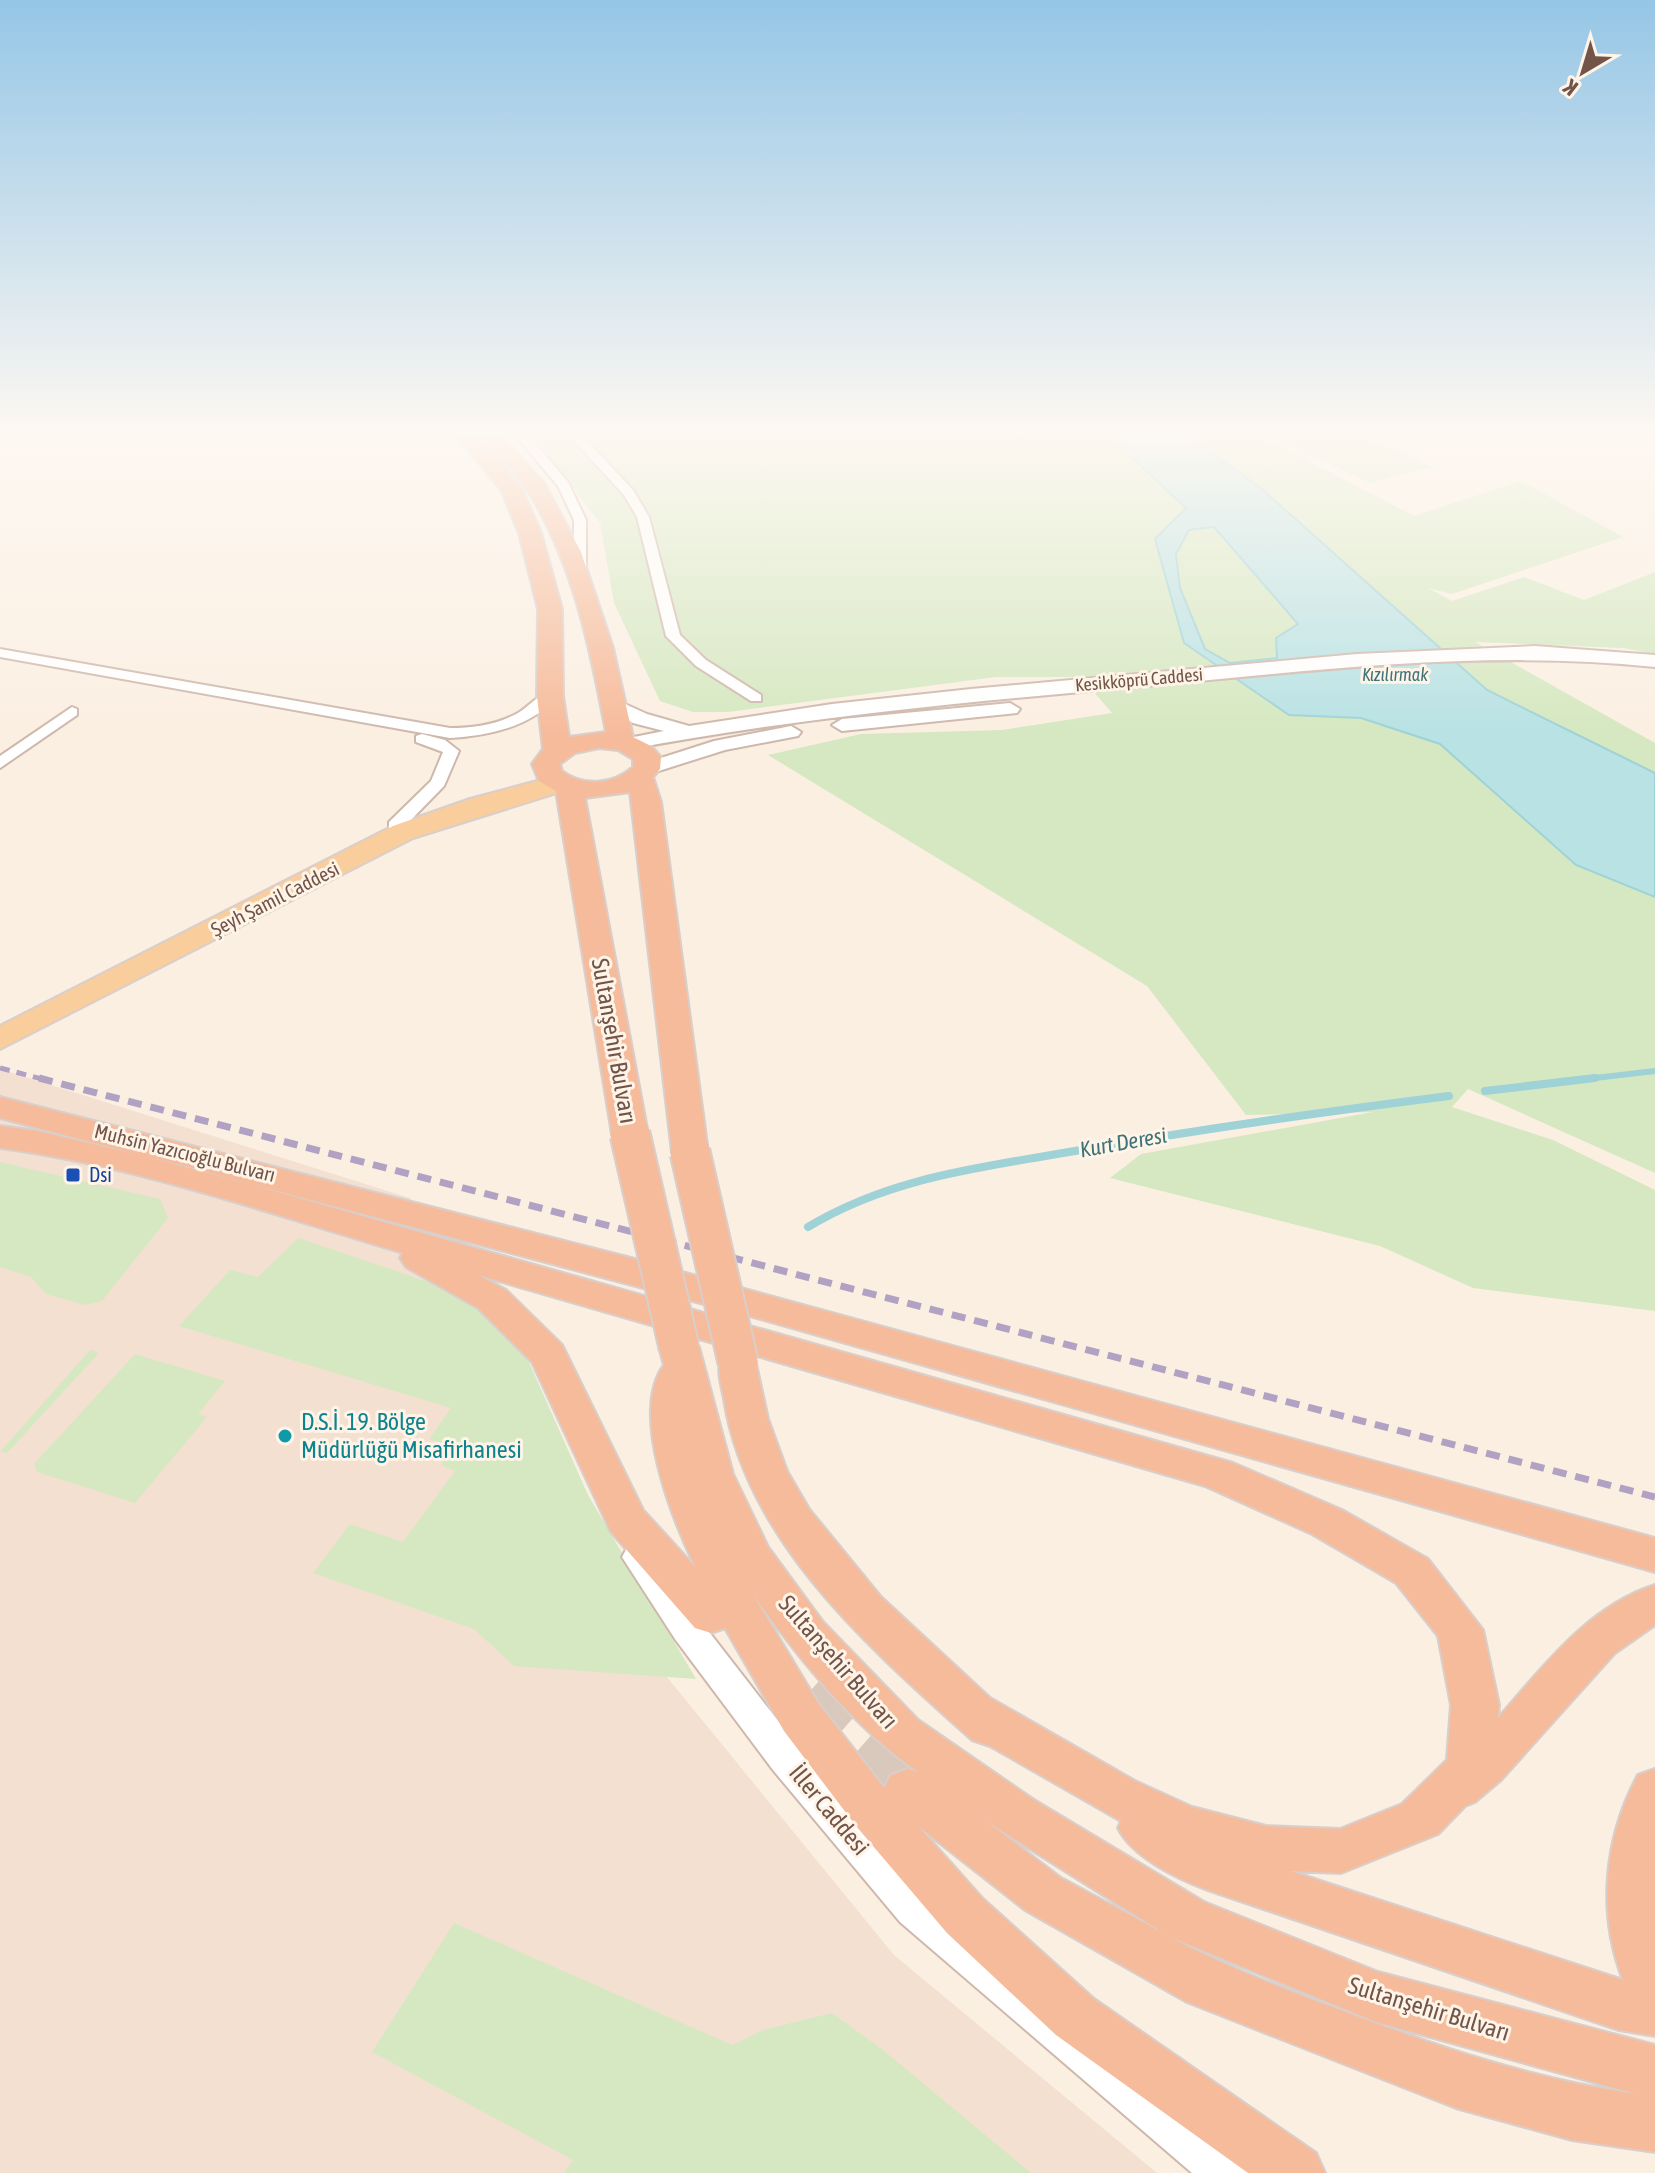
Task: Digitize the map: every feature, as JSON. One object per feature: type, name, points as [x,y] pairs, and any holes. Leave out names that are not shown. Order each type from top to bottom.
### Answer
[{"type":"highway","name":"Sultanşehir Bulvarı","points":[[529,531],[550,609],[550,696],[558,771],[630,1134],[679,1347],[712,1474],[751,1557],[807,1635],[901,1734],[1017,1815],[1186,1919],[1376,1997],[1650,2071]]},
{"type":"highway","points":[[560,531],[582,591],[624,743]]},
{"type":"highway","points":[[558,771],[591,741],[624,743],[645,755],[644,783],[690,1152],[738,1362],[740,1395],[782,1506],[824,1565],[913,1658],[1018,1752],[1208,1867],[1643,2003],[1632,1871],[1647,1803],[1655,1790]]},
{"type":"highway","points":[[558,771],[612,788],[644,783]]},
{"type":"highway","name":"Muhsin Yazıcıoğlu Bulvarı","points":[[0,1107],[360,1211]]},
{"type":"highway","name":"Muhsin Yazıcıoğlu Bulvarı","points":[[0,1137],[105,1156],[360,1211]]},
{"type":"highway","points":[[360,1211],[1218,1474],[1327,1522],[1412,1571],[1460,1630],[1475,1705],[1470,1768],[1420,1819],[1341,1851],[1266,1848],[1184,1827],[1118,1796],[973,1712]]},
{"type":"highway","points":[[360,1211],[437,1266],[492,1299],[548,1355],[626,1520],[711,1615]]},
{"type":"highway","points":[[360,1211],[1007,1373],[1449,1501],[1655,1555]]},
{"type":"highway","points":[[679,1347],[673,1412],[677,1466],[701,1533],[739,1612],[801,1717],[873,1811],[965,1916],[1075,2017],[1296,2173]]},
{"type":"highway","points":[[1433,1806],[1490,1762],[1587,1648],[1639,1610],[1655,1603]]},
{"type":"highway","points":[[908,1790],[1043,1894],[1206,1984],[1456,2081],[1572,2112],[1655,2124]]},
{"type":"main road","name":"Şeyh Şamil Caddesi","points":[[0,1039],[52,1007],[395,826],[558,771]]},
{"type":"main road","name":"Şeyh Şamil Caddesi","points":[[0,1024],[52,1007],[403,832],[480,805],[558,771]]},
{"type":"street","points":[[580,531],[582,591]]},
{"type":"street","points":[[647,531],[673,636],[701,663],[756,698]]},
{"type":"street","name":"Kesikköprü Caddesi","points":[[624,743],[703,727],[918,698],[1455,651],[1521,649],[1586,652],[1655,661]]},
{"type":"street","points":[[0,653],[387,728],[439,743],[451,751],[438,783],[395,826]]},
{"type":"street","name":"Kesikköprü Caddesi","points":[[644,783],[716,747],[807,729],[1064,703],[1543,663],[1655,674]]},
{"type":"street","points":[[0,666],[387,728],[450,733],[495,729],[534,711],[550,696]]},
{"type":"street","points":[[614,705],[661,725],[703,727]]},
{"type":"street","points":[[0,763],[72,712]]},
{"type":"street","points":[[644,783],[654,788],[671,770],[716,747]]},
{"type":"street","name":"İller Caddesi","points":[[548,1355],[557,1399],[608,1510],[687,1629],[786,1759],[914,1909],[1145,2108],[1227,2173]]},
{"type":"shaded area","points":[[0,1069],[410,1198],[437,1266],[640,1644],[894,1955],[1157,2173],[0,2173]]},
{"type":"green space","points":[[601,531],[1164,531],[1156,539],[1185,644],[1289,715],[1361,718],[1440,744],[1576,865],[1655,897],[1655,1173],[1468,1089],[1452,1107],[1553,1140],[1655,1190],[1655,1311],[1473,1288],[1380,1246],[1110,1178],[1141,1154],[1373,1112],[1246,1115],[1147,986],[768,755],[861,734],[1002,730],[1112,713],[1081,677],[996,677],[728,712],[693,712],[660,701],[614,603]]},
{"type":"green space","points":[[1188,531],[1218,531],[1298,625],[1290,629],[1278,658],[1230,663],[1205,649],[1180,588],[1176,554]]},
{"type":"green space","points":[[1309,531],[1613,531],[1623,537],[1452,594],[1428,588],[1452,601],[1524,577],[1584,600],[1655,572],[1655,654],[1624,648],[1475,642],[1655,743],[1655,773],[1487,690]]},
{"type":"green space","points":[[0,1162],[160,1199],[168,1218],[102,1301],[85,1305],[46,1294],[31,1277],[0,1267]]},
{"type":"green space","points":[[298,1238],[461,1293],[528,1360],[588,1495],[696,1679],[514,1666],[474,1629],[313,1573],[350,1524],[403,1542],[455,1471],[441,1465],[454,1447],[429,1439],[451,1408],[179,1326],[230,1270],[258,1277]]},
{"type":"green space","points":[[90,1350],[99,1353],[7,1453],[0,1452]]},
{"type":"green space","points":[[135,1354],[225,1381],[198,1414],[207,1417],[135,1503],[37,1472],[34,1464]]},
{"type":"green space","points":[[454,1923],[732,2045],[763,2030],[832,2013],[883,2050],[1031,2173],[564,2173],[573,2160],[372,2052]]},
{"type":"water","name":"Kızılırmak","points":[[1163,531],[1188,531],[1176,554],[1180,588],[1205,649],[1230,663],[1277,658],[1276,638],[1298,624],[1218,531],[1309,531],[1487,690],[1655,773],[1655,897],[1576,865],[1440,744],[1361,718],[1289,715],[1184,643],[1155,539]]},
{"type":"waterway","name":"Kurt Deresi","points":[[1585,1079],[1655,1071]]},
{"type":"waterway","name":"Kurt Deresi","points":[[1585,1079],[1595,1078]]},
{"type":"waterway","name":"Kurt Deresi","points":[[1485,1091],[1585,1079]]},
{"type":"waterway","name":"Kurt Deresi","points":[[1578,1080],[1585,1079]]},
{"type":"waterway","name":"Kurt Deresi","points":[[808,1227],[870,1197],[967,1170],[1211,1129],[1449,1096]]},
{"type":"tunnel","points":[[804,1698],[908,1790]]},
{"type":"railway","points":[[0,1068],[46,1080]]},
{"type":"railway","points":[[39,1078],[1655,1497]]},
{"type":"place","name":"Dsi","points":[[73,1175]]},
{"type":"place","name":"D.S.İ. 19. Bölge Müdürlüğü Misafirhanesi","points":[[285,1436]]}]
